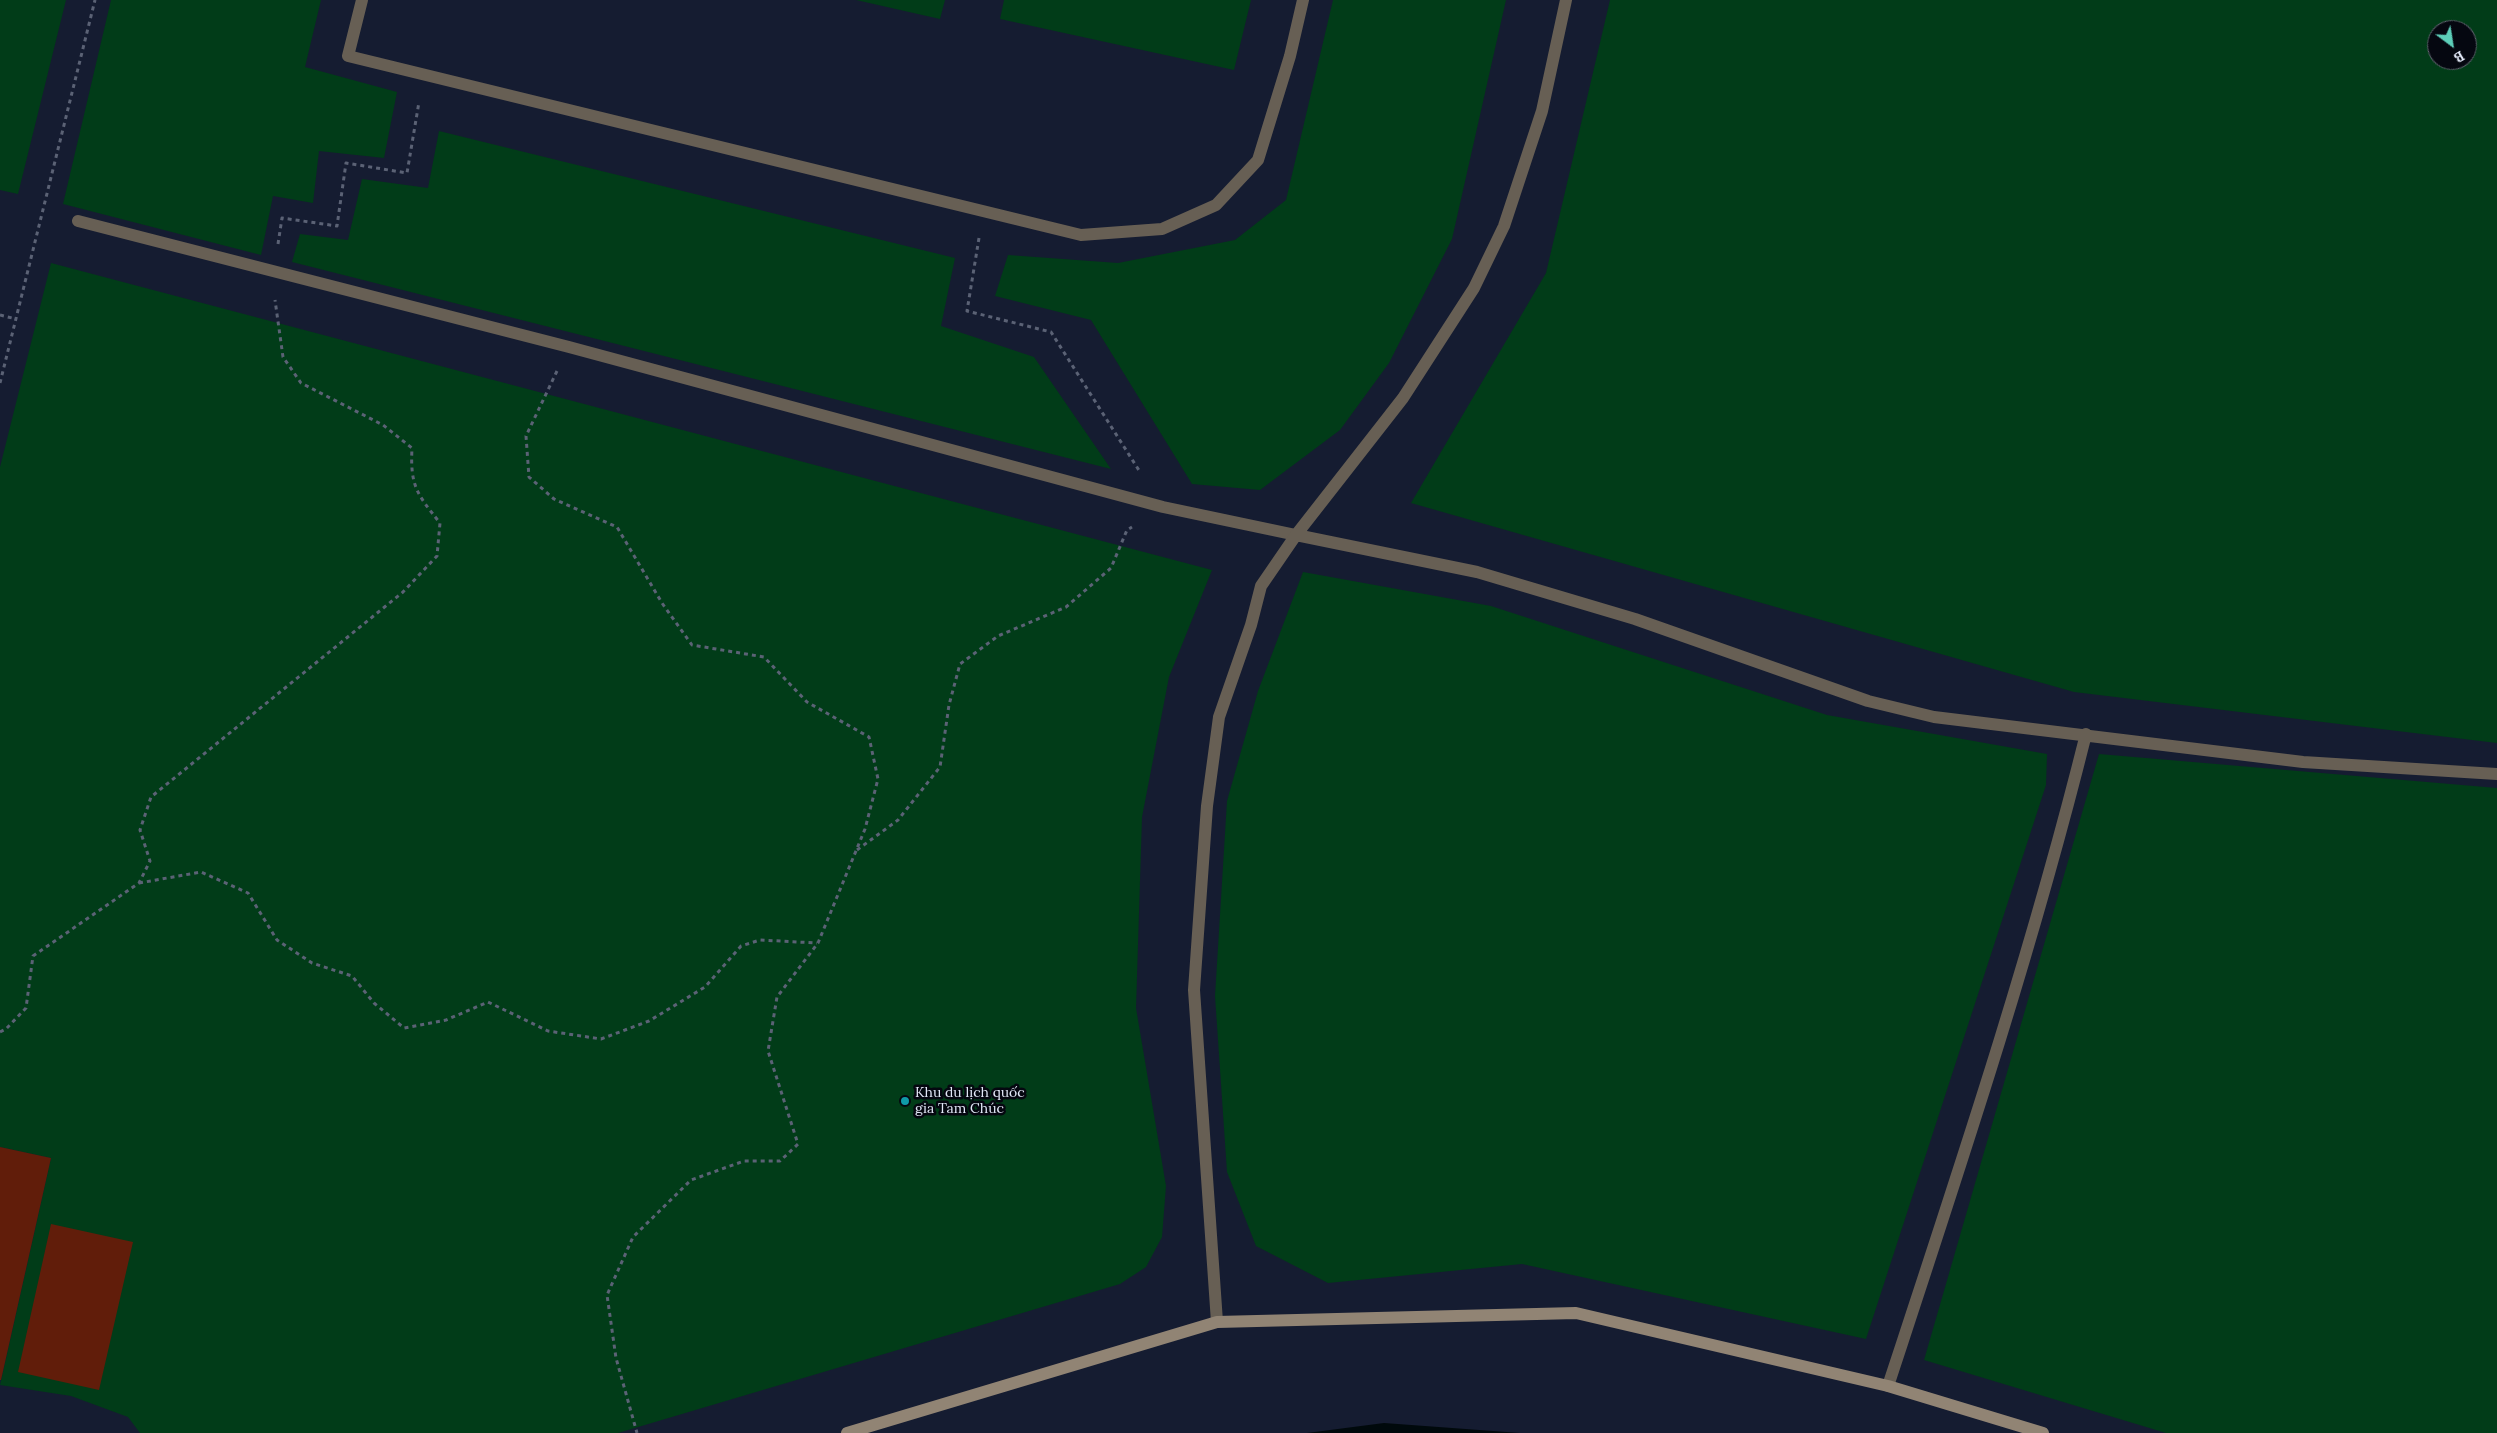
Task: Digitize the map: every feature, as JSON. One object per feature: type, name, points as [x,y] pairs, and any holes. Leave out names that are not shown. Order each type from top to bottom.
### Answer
[{"type":"street","points":[[362,0],[348,56],[1081,235],[1162,229],[1216,205],[1258,160],[1290,56],[1303,0]]},
{"type":"street","points":[[1218,1322],[1194,990],[1207,806],[1219,716],[1251,625],[1261,586],[1296,535],[1403,398],[1474,288],[1504,226],[1542,111],[1566,0]]},
{"type":"street","points":[[78,221],[569,347],[1162,508],[1477,572],[1635,619],[1868,701],[1934,717],[2086,734],[2302,762],[2497,774]]},
{"type":"street","points":[[1888,1386],[1984,1095],[2069,803],[2086,734]]},
{"type":"street","points":[[847,1433],[1218,1322],[1576,1313],[1888,1386],[2043,1433]]},
{"type":"path","points":[[0,383],[95,0]]},
{"type":"path","points":[[139,883],[150,861],[140,830],[151,797],[403,592],[437,556],[440,523],[418,496],[411,471],[412,448],[383,425],[301,383],[283,357],[276,313],[274,271],[282,218],[336,226],[346,163],[408,173],[423,75]]},
{"type":"path","points":[[857,850],[898,820],[940,767],[949,705],[960,664],[998,636],[1066,607],[1111,568],[1127,530],[1162,508],[1052,332],[967,311],[984,212]]},
{"type":"path","points":[[0,315],[16,319]]},
{"type":"path","points":[[569,347],[526,436],[529,477],[554,500],[617,527],[662,602],[692,645],[764,657],[806,702],[869,737],[878,780],[865,829],[818,943],[777,997],[768,1052],[798,1144],[780,1161],[744,1162],[691,1180],[633,1237],[607,1295],[616,1358],[637,1433]]},
{"type":"path","points":[[0,1032],[6,1029],[26,1008],[33,956],[139,883],[201,872],[248,893],[277,940],[312,963],[352,976],[374,1003],[404,1028],[446,1020],[488,1002],[548,1031],[601,1039],[649,1022],[705,987],[741,946],[760,940],[818,943]]},
{"type":"green space","points":[[0,0],[66,0],[18,194],[0,190]]},
{"type":"green space","points":[[111,0],[321,0],[305,67],[397,92],[384,158],[319,151],[313,203],[273,196],[261,255],[63,204]]},
{"type":"green space","points":[[856,0],[945,0],[940,19]]},
{"type":"green space","points":[[1004,0],[1251,0],[1234,70],[1000,19]]},
{"type":"green space","points":[[1333,0],[1506,0],[1452,239],[1389,363],[1340,430],[1260,490],[1192,484],[1091,320],[995,296],[1008,255],[1118,263],[1235,240],[1286,200]]},
{"type":"green space","points":[[1610,0],[2497,0],[2497,743],[2074,692],[1411,503],[1546,273]]},
{"type":"green space","points":[[439,131],[955,258],[941,326],[1034,357],[1111,469],[292,262],[300,234],[348,240],[362,179],[428,188]]},
{"type":"green space","points":[[51,263],[1212,570],[1169,677],[1142,817],[1136,1008],[1166,1186],[1162,1237],[1146,1267],[1120,1284],[618,1433],[140,1433],[128,1417],[71,1396],[0,1385],[51,1158],[0,1147],[0,467]]},
{"type":"green space","points":[[1303,572],[1491,606],[1827,715],[2047,754],[2046,785],[1866,1339],[1522,1264],[1328,1283],[1256,1246],[1227,1172],[1215,996],[1227,801],[1258,691]]},
{"type":"green space","points":[[2099,754],[2497,788],[2497,1433],[2166,1433],[1924,1360]]},
{"type":"shaded area","points":[[1384,1423],[1520,1433],[1307,1433]]},
{"type":"building","points":[[0,1147],[51,1158],[1,1380],[0,1380]]},
{"type":"building","points":[[51,1224],[133,1242],[99,1390],[18,1372]]},
{"type":"place","name":"Khu du lịch quốc gia Tam Chúc","points":[[905,1101]]}]
